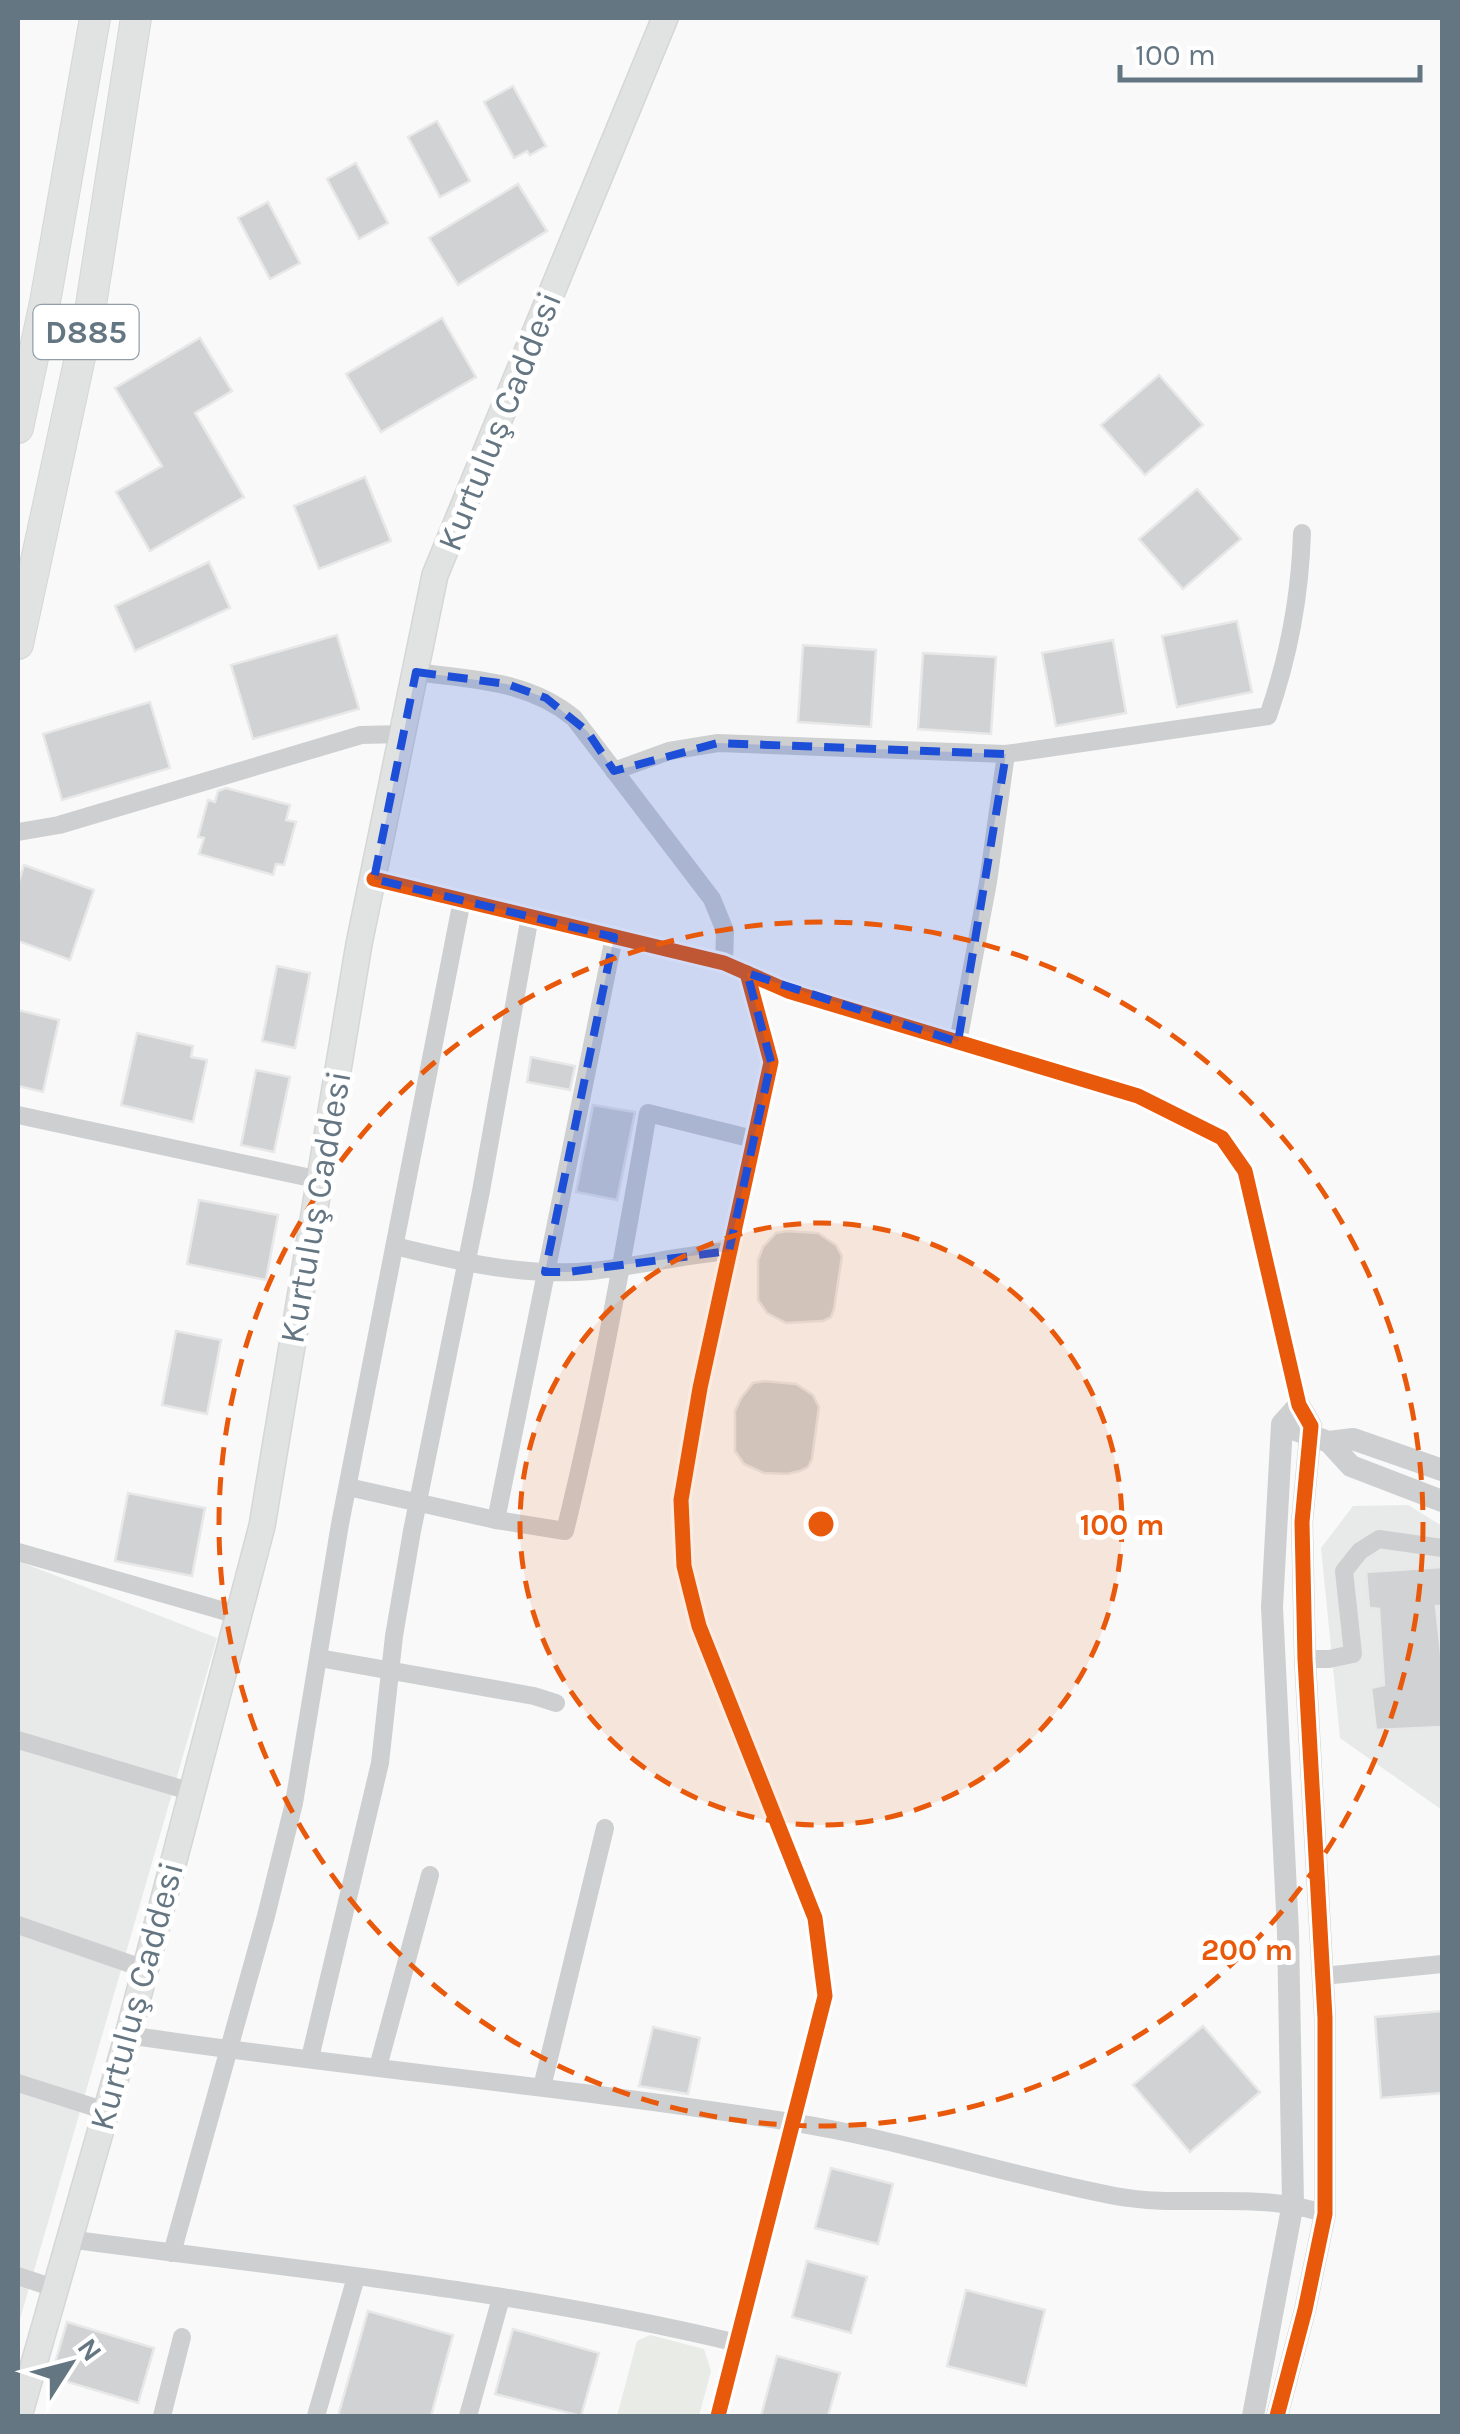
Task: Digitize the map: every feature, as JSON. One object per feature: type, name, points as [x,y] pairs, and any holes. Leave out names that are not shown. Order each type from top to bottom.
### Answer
[{"type":"highway","name":"D885","points":[[18,428],[95,18]]},
{"type":"highway","name":"D885","points":[[18,644],[90,311],[136,18]]},
{"type":"main road","name":"Kurtuluş Caddesi","points":[[19,2416],[128,2035],[262,1526],[359,944],[435,575],[665,18]]},
{"type":"street","points":[[614,771],[669,751],[718,743],[1006,754],[1268,716],[1297,608],[1302,533]]},
{"type":"street","points":[[416,672],[507,684],[546,698],[586,731],[712,899],[725,931],[724,964]]},
{"type":"street","points":[[18,832],[59,825],[361,735],[404,734]]},
{"type":"street","points":[[958,1042],[988,882],[1006,754]]},
{"type":"street","points":[[374,879],[724,964],[788,990],[1138,1096],[1222,1138],[1246,1171],[1299,1405],[1310,1426],[1350,1466],[1442,1501]]},
{"type":"street","points":[[172,2253],[281,1860],[348,1487],[462,900]]},
{"type":"street","points":[[310,2058],[380,1763],[394,1636],[530,916]]},
{"type":"street","points":[[496,1520],[614,937]]},
{"type":"street","points":[[718,2416],[826,1996],[816,1918],[699,1626],[684,1566],[680,1500],[771,1062],[747,973]]},
{"type":"street","points":[[348,1487],[564,1531],[584,1456],[648,1114],[753,1139]]},
{"type":"street","points":[[18,1115],[320,1180]]},
{"type":"street","points":[[395,1246],[466,1264],[545,1272],[622,1267],[729,1251]]},
{"type":"street","points":[[1253,2416],[1293,2202],[1288,1932],[1272,1607],[1282,1424],[1299,1405]]},
{"type":"street","points":[[1282,1424],[1320,1439],[1353,1439],[1442,1470]]},
{"type":"street","points":[[1278,2416],[1306,2310],[1325,2214],[1323,1976],[1302,1522],[1320,1439]]},
{"type":"street","points":[[1306,1659],[1353,1654],[1344,1570],[1360,1551],[1379,1539],[1442,1548]]},
{"type":"street","points":[[18,1552],[238,1615]]},
{"type":"street","points":[[319,1658],[534,1696],[556,1704]]},
{"type":"street","points":[[18,1740],[192,1792]]},
{"type":"street","points":[[542,2087],[605,1828]]},
{"type":"street","points":[[378,2067],[430,1875]]},
{"type":"street","points":[[18,1926],[146,1969]]},
{"type":"street","points":[[1323,1976],[1442,1964]]},
{"type":"street","points":[[128,2035],[794,2122],[1120,2197],[1293,2202],[1325,2214]]},
{"type":"street","points":[[18,2083],[106,2111]]},
{"type":"street","points":[[68,2239],[356,2276],[628,2317],[737,2344]]},
{"type":"street","points":[[18,2276],[54,2288]]},
{"type":"street","points":[[316,2416],[356,2276]]},
{"type":"street","points":[[468,2416],[501,2298]]},
{"type":"street","points":[[162,2416],[182,2337]]},
{"type":"highlighted area","points":[[416,672],[507,684],[546,698],[587,731],[614,771],[718,743],[1006,754],[958,1042],[747,973],[771,1062],[729,1251],[545,1272],[614,937],[374,879]]},
{"type":"shaded area","points":[[1408,1505],[1442,1526],[1442,1810],[1340,1738],[1321,1548],[1353,1506]]},
{"type":"shaded area","points":[[18,1561],[217,1638],[18,2326]]},
{"type":"shaded area","points":[[650,2335],[704,2349],[711,2371],[699,2416],[617,2416],[637,2341]]},
{"type":"building","points":[[513,86],[546,146],[514,158],[484,102]]},
{"type":"building","points":[[437,121],[470,181],[440,197],[408,137]]},
{"type":"building","points":[[356,163],[388,223],[359,239],[327,179]]},
{"type":"building","points":[[518,184],[547,231],[458,285],[429,238]]},
{"type":"building","points":[[268,202],[300,263],[270,279],[238,218]]},
{"type":"building","points":[[442,318],[476,377],[381,432],[346,374]]},
{"type":"building","points":[[200,338],[232,391],[195,413],[244,497],[150,551],[116,492],[162,466],[115,388]]},
{"type":"building","points":[[1159,375],[1203,425],[1145,475],[1101,425]]},
{"type":"building","points":[[365,477],[391,541],[319,569],[294,506]]},
{"type":"building","points":[[1197,489],[1241,539],[1183,589],[1139,539]]},
{"type":"building","points":[[209,562],[230,608],[135,651],[115,606]]},
{"type":"building","points":[[1237,621],[1252,692],[1177,707],[1162,636]]},
{"type":"building","points":[[337,635],[359,709],[253,739],[231,665]]},
{"type":"building","points":[[1113,640],[1126,713],[1056,726],[1042,653]]},
{"type":"building","points":[[803,645],[876,650],[871,727],[798,722]]},
{"type":"building","points":[[923,653],[996,657],[991,734],[918,729]]},
{"type":"building","points":[[150,702],[170,768],[62,800],[43,734]]},
{"type":"building","points":[[226,788],[290,805],[286,820],[296,822],[284,865],[276,864],[273,875],[199,854],[204,838],[198,837],[208,800],[215,802],[218,791]]},
{"type":"building","points":[[24,865],[94,890],[70,960],[18,941],[18,884]]},
{"type":"building","points":[[277,966],[310,973],[295,1048],[262,1041]]},
{"type":"building","points":[[18,1010],[59,1020],[43,1092],[18,1086]]},
{"type":"building","points":[[137,1033],[193,1046],[191,1057],[207,1060],[193,1122],[121,1105]]},
{"type":"building","points":[[531,1057],[575,1066],[570,1090],[527,1082]]},
{"type":"building","points":[[256,1070],[290,1077],[274,1152],[241,1145]]},
{"type":"building","points":[[593,1105],[635,1112],[617,1200],[576,1192]]},
{"type":"building","points":[[199,1200],[278,1215],[266,1280],[187,1264]]},
{"type":"building","points":[[776,1233],[818,1233],[836,1245],[842,1256],[834,1309],[831,1317],[823,1321],[786,1323],[767,1313],[758,1300],[758,1260],[763,1247]]},
{"type":"building","points":[[176,1331],[221,1340],[207,1414],[162,1405]]},
{"type":"building","points":[[753,1383],[796,1384],[813,1395],[819,1407],[812,1459],[800,1471],[764,1473],[744,1464],[735,1451],[735,1411]]},
{"type":"building","points":[[128,1493],[205,1508],[192,1576],[115,1561]]},
{"type":"building","points":[[1442,1567],[1442,1606],[1436,1606],[1442,1663],[1442,1727],[1376,1730],[1371,1688],[1384,1685],[1379,1609],[1369,1608],[1366,1572]]},
{"type":"building","points":[[1442,2011],[1442,2093],[1381,2098],[1375,2017]]},
{"type":"building","points":[[1203,2026],[1260,2092],[1190,2152],[1133,2085]]},
{"type":"building","points":[[653,2027],[700,2038],[688,2094],[639,2086]]},
{"type":"building","points":[[831,2168],[893,2184],[878,2244],[815,2228]]},
{"type":"building","points":[[807,2261],[867,2277],[851,2333],[792,2317]]},
{"type":"building","points":[[966,2290],[1045,2310],[1026,2386],[947,2366]]},
{"type":"building","points":[[368,2311],[453,2335],[431,2416],[338,2416]]},
{"type":"building","points":[[67,2322],[154,2348],[138,2403],[51,2377]]},
{"type":"building","points":[[513,2329],[599,2353],[581,2416],[495,2394]]},
{"type":"building","points":[[777,2356],[840,2373],[828,2416],[761,2416]]},
{"type":"cycle path","points":[[374,879],[724,963],[788,991],[1138,1096],[1222,1138],[1245,1171],[1299,1405],[1311,1426],[1302,1522],[1305,1659],[1325,2018],[1325,2214],[1277,2416]]},
{"type":"cycle path","points":[[718,2416],[825,1996],[815,1918],[699,1626],[684,1566],[681,1500],[700,1388],[771,1062],[747,973]]}]
